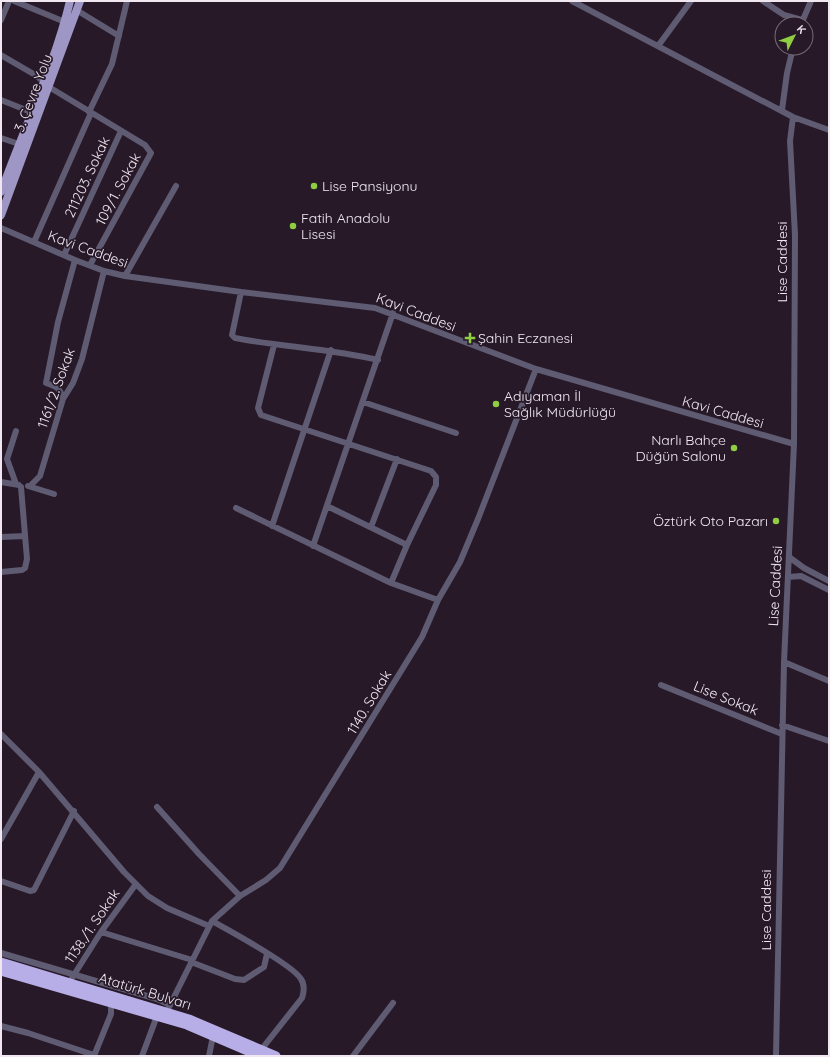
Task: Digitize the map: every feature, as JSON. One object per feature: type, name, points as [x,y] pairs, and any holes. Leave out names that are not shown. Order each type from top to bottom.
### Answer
[{"type":"highway","name":"Atatürk Bulvarı","points":[[1,962],[72,979],[169,1008],[215,1029],[260,1053]]},
{"type":"highway","name":"Atatürk Bulvarı","points":[[1,971],[157,1016],[260,1053],[276,1056]]},
{"type":"main road","name":"3. Çevre Yolu","points":[[1,215],[47,84],[70,1]]},
{"type":"main road","name":"3. Çevre Yolu","points":[[1,192],[31,112],[47,84],[78,11],[80,1]]},
{"type":"street","points":[[1,20],[9,1]]},
{"type":"street","points":[[14,1],[65,22]]},
{"type":"street","points":[[34,242],[112,64],[127,1]]},
{"type":"street","points":[[572,1],[793,117],[829,130]]},
{"type":"street","points":[[658,46],[691,1]]},
{"type":"street","points":[[763,1],[788,16]]},
{"type":"street","points":[[805,16],[811,1]]},
{"type":"street","points":[[78,11],[119,36]]},
{"type":"street","points":[[1,55],[90,113],[121,131]]},
{"type":"street","points":[[782,110],[791,56]]},
{"type":"street","points":[[1,100],[31,112]]},
{"type":"street","name":"Lise Caddesi","points":[[776,1056],[782,725],[794,444],[795,243],[790,142],[793,117]]},
{"type":"street","name":"109/1. Sokak","points":[[90,265],[150,153],[145,145],[121,131]]},
{"type":"street","name":"211203. Sokak","points":[[64,255],[121,131]]},
{"type":"street","points":[[1,138],[19,144]]},
{"type":"street","points":[[124,276],[176,186]]},
{"type":"street","name":"Kavi Caddesi","points":[[1,228],[75,260],[104,271],[124,276],[241,292],[364,305],[393,313],[463,343],[536,369],[794,444]]},
{"type":"street","points":[[62,399],[62,392],[58,387],[46,383],[58,322],[75,260]]},
{"type":"street","name":"1161/2. Sokak","points":[[30,486],[40,476],[62,399],[74,383],[82,359],[104,271]]},
{"type":"street","points":[[241,292],[232,335],[235,338],[274,345],[331,350],[378,360]]},
{"type":"street","points":[[313,546],[393,313]]},
{"type":"street","points":[[274,345],[258,411],[264,417],[431,471],[437,479],[431,498],[407,544],[391,583]]},
{"type":"street","points":[[272,526],[331,350]]},
{"type":"street","name":"1140. Sokak","points":[[169,1008],[211,923],[240,896],[266,880],[280,868],[422,637],[438,600],[460,562],[536,369]]},
{"type":"street","points":[[363,402],[456,433]]},
{"type":"street","points":[[1,572],[22,570],[25,568],[27,559],[18,485],[7,459],[16,431]]},
{"type":"street","points":[[371,527],[397,459]]},
{"type":"street","points":[[1,482],[30,486],[54,494]]},
{"type":"street","points":[[326,506],[407,544]]},
{"type":"street","points":[[236,508],[391,583],[438,600]]},
{"type":"street","points":[[1,537],[25,536]]},
{"type":"street","points":[[789,558],[829,581]]},
{"type":"street","points":[[788,577],[801,576],[829,590]]},
{"type":"street","points":[[784,662],[829,682]]},
{"type":"street","name":"Lise Sokak","points":[[661,685],[782,734]]},
{"type":"street","points":[[782,725],[829,741]]},
{"type":"street","points":[[1,734],[39,772],[136,884],[157,903],[211,923],[267,954],[298,975],[302,980],[304,991],[302,998],[260,1053]]},
{"type":"street","points":[[1,839],[39,772]]},
{"type":"street","points":[[157,808],[240,896]]},
{"type":"street","points":[[1,881],[30,891],[34,890],[74,811]]},
{"type":"street","name":"1138./1. Sokak","points":[[72,979],[101,932],[136,884]]},
{"type":"street","points":[[101,932],[192,961],[235,979],[244,980],[264,967],[267,954]]},
{"type":"street","points":[[1,953],[72,979]]},
{"type":"street","points":[[1,1026],[28,1033],[94,1056],[110,1014],[112,1003]]},
{"type":"street","points":[[353,1056],[393,1003]]},
{"type":"street","points":[[142,1056],[157,1016]]},
{"type":"street","points":[[208,1056],[213,1036]]},
{"type":"place","name":"Lise Pansiyonu","points":[[314,186]]},
{"type":"place","name":"Fatih Anadolu Lisesi","points":[[293,226]]},
{"type":"place","name":"Şahin Eczanesi","points":[[470,338]]},
{"type":"place","name":"Adıyaman İl Sağlık Müdürlüğü","points":[[496,404]]},
{"type":"place","name":"Narlı Bahçe Düğün Salonu","points":[[734,448]]},
{"type":"place","name":"Öztürk Oto Pazarı","points":[[776,521]]}]
